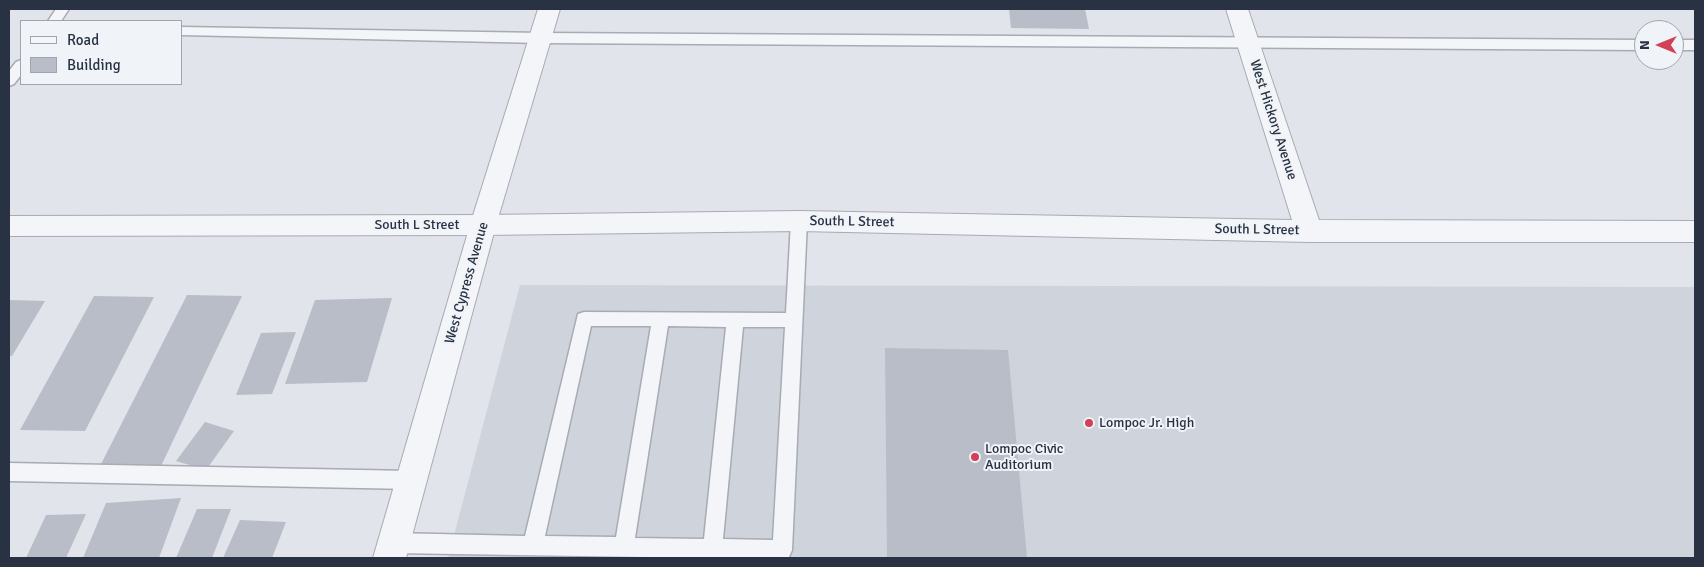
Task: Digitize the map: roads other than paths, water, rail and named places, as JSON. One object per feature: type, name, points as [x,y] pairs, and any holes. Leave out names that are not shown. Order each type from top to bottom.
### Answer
[{"type":"street","name":"West Cypress Avenue","points":[[391,550],[483,225],[550,9]]},
{"type":"street","name":"West Hickory Avenue","points":[[1237,9],[1309,231]]},
{"type":"street","name":"South L Street","points":[[9,226],[483,225],[799,221],[1309,231],[1695,232]]},
{"type":"lane","points":[[55,20],[63,9]]},
{"type":"lane","points":[[182,32],[542,38],[1634,45]]},
{"type":"lane","points":[[9,82],[20,66]]},
{"type":"lane","points":[[391,550],[533,545],[782,550],[799,221]]},
{"type":"lane","points":[[533,545],[584,319],[660,321],[794,320]]},
{"type":"lane","points":[[713,548],[735,320]]},
{"type":"lane","points":[[624,547],[660,321]]},
{"type":"lane","points":[[9,472],[412,480]]},
{"type":"place","name":"Lompoc Jr. High","points":[[1089,423]]},
{"type":"place","name":"Lompoc Civic Auditorium","points":[[975,457]]}]
